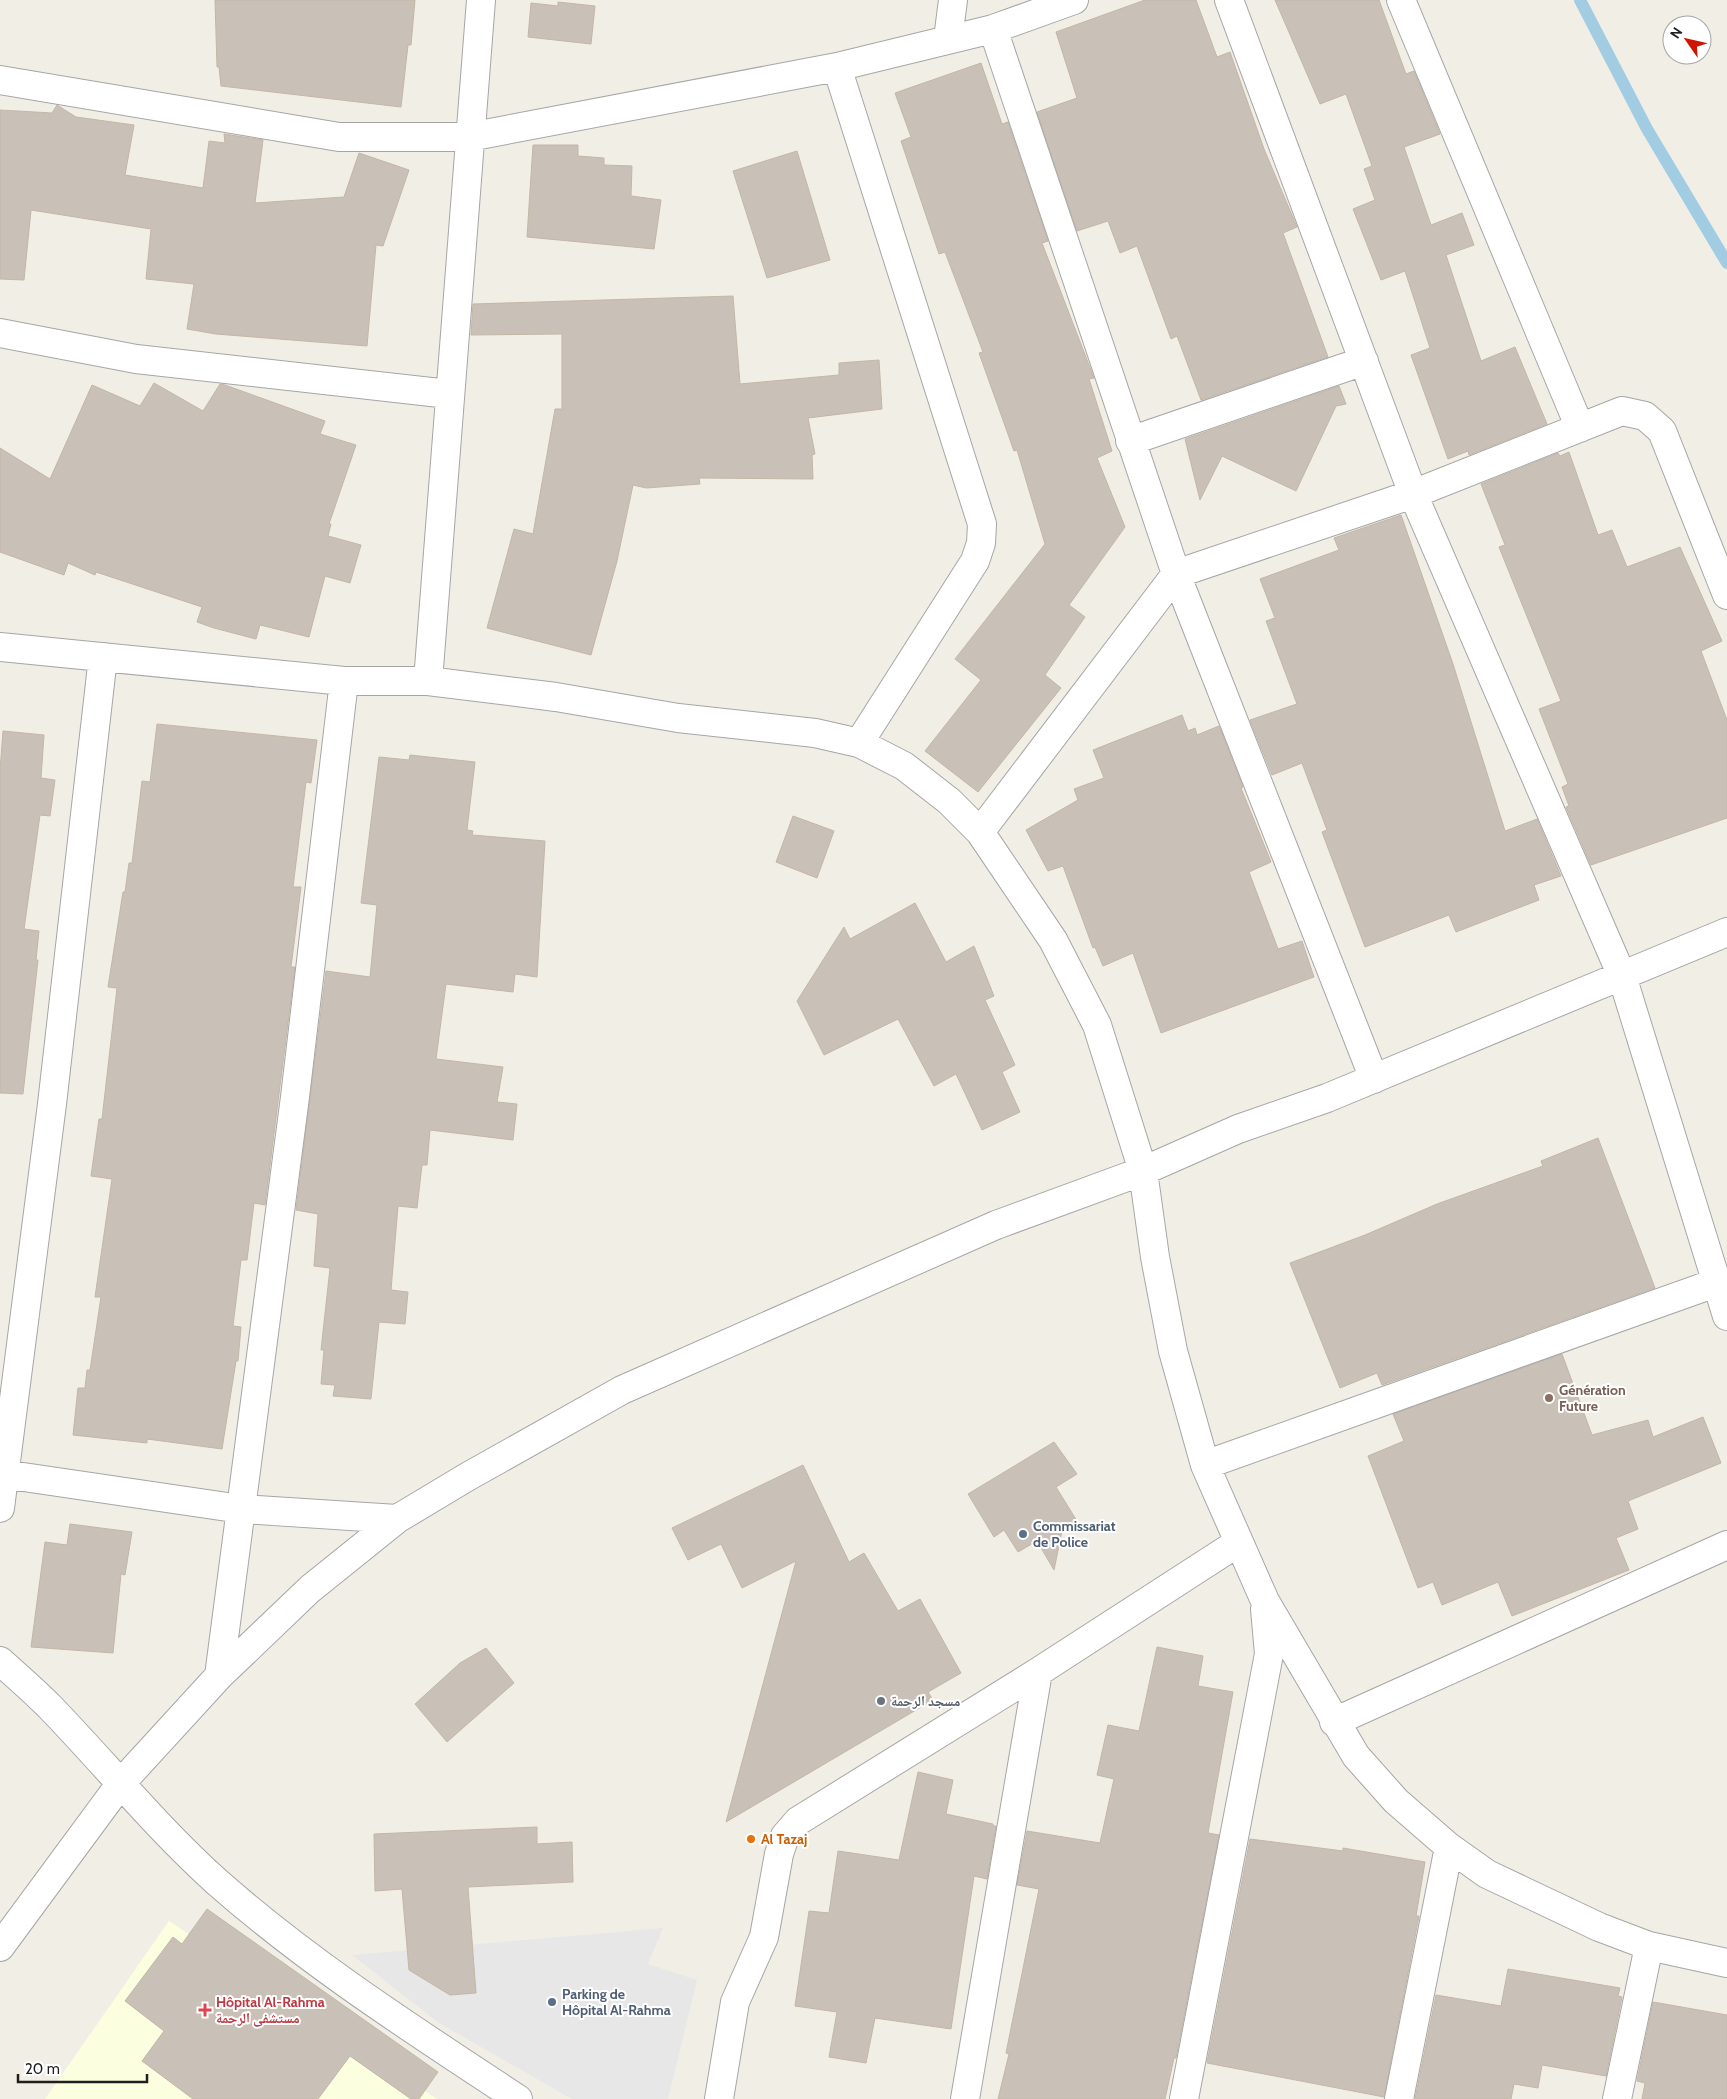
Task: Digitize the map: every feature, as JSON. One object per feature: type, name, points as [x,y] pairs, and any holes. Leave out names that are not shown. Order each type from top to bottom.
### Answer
[{"type":"street","points":[[428,681],[481,0]]},
{"type":"street","points":[[948,38],[953,0]]},
{"type":"street","points":[[0,80],[340,137],[469,137],[837,68],[993,28],[1074,0]]},
{"type":"street","points":[[1229,0],[1413,494],[1622,976],[1727,1316]]},
{"type":"street","points":[[1401,0],[1580,428]]},
{"type":"street","points":[[993,28],[1176,574],[1374,1079]]},
{"type":"street","points":[[837,68],[982,524],[980,543],[975,561],[859,743]]},
{"type":"street","points":[[0,333],[136,359],[449,394]]},
{"type":"street","points":[[1130,441],[1364,361]]},
{"type":"street","points":[[980,832],[1176,574],[1413,494],[1622,410],[1645,416],[1662,431],[1727,595]]},
{"type":"street","points":[[0,647],[344,681],[428,681],[556,698],[678,718],[815,733],[859,743],[904,766],[949,801],[980,832],[1053,940],[1098,1025],[1143,1170],[1173,1351],[1204,1465],[1265,1601],[1334,1722],[1356,1756],[1396,1801],[1449,1847],[1487,1874],[1599,1927],[1649,1946],[1727,1963]]},
{"type":"street","points":[[0,1508],[52,1104],[103,657]]},
{"type":"street","points":[[219,1676],[296,1087],[344,681]]},
{"type":"street","points":[[0,1947],[121,1783],[219,1676],[310,1590],[397,1520],[622,1390],[996,1225],[1143,1170],[1238,1130],[1374,1079],[1727,932]]},
{"type":"street","points":[[1204,1465],[1718,1282]]},
{"type":"street","points":[[3,1474],[241,1509],[397,1520]]},
{"type":"street","points":[[719,2099],[735,2002],[764,1937],[779,1854],[785,1836],[798,1821],[1038,1672],[1239,1542]]},
{"type":"street","points":[[1334,1722],[1727,1545]]},
{"type":"street","points":[[1184,2099],[1269,1654],[1265,1601]]},
{"type":"street","points":[[0,1661],[49,1706],[160,1828],[218,1882],[305,1953],[412,2029],[518,2099]]},
{"type":"street","points":[[965,2099],[1038,1672]]},
{"type":"street","points":[[1398,2099],[1449,1847]]},
{"type":"street","points":[[1617,2099],[1649,1946]]},
{"type":"shaded area","name":"Hôpital Al-Rahma مستشفى الرحمة","points":[[169,1921],[437,2099],[45,2099]]},
{"type":"shaded area","name":"Parking de Hôpital Al-Rahma","points":[[663,1928],[648,1964],[697,1980],[668,2099],[572,2099],[439,2023],[352,1955]]},
{"type":"building","points":[[215,0],[415,0],[411,45],[408,45],[401,107],[221,86],[219,67],[217,67]]},
{"type":"building","points":[[1145,0],[1196,0],[1217,57],[1230,52],[1264,149],[1297,227],[1283,233],[1328,357],[1201,400],[1177,336],[1171,339],[1137,246],[1120,253],[1108,221],[1077,231],[1037,112],[1077,98],[1056,32]]},
{"type":"building","points":[[1275,0],[1379,0],[1406,74],[1414,71],[1440,134],[1404,147],[1431,225],[1462,213],[1474,245],[1446,255],[1481,361],[1515,347],[1547,424],[1469,455],[1468,451],[1448,459],[1411,355],[1430,348],[1405,271],[1381,280],[1353,209],[1375,200],[1364,169],[1372,166],[1346,94],[1320,104]]},
{"type":"building","points":[[558,2],[595,6],[591,44],[528,37],[531,3],[558,6]]},
{"type":"building","points":[[981,63],[1002,124],[1008,122],[1048,241],[1042,243],[1094,378],[1089,379],[1112,451],[1097,458],[1125,527],[1069,605],[1085,617],[1045,675],[1061,688],[978,792],[925,751],[981,680],[955,659],[1045,544],[1017,450],[1014,451],[979,353],[983,352],[945,252],[939,254],[901,141],[911,137],[895,93]]},
{"type":"building","points":[[57,105],[76,117],[134,125],[125,175],[203,188],[209,141],[225,143],[224,134],[263,140],[255,203],[344,197],[359,153],[409,170],[383,246],[376,245],[367,346],[216,334],[187,329],[194,284],[146,279],[151,229],[31,210],[24,280],[0,279],[0,110],[52,113]]},
{"type":"building","points":[[533,145],[578,145],[578,156],[604,158],[604,165],[632,166],[631,196],[661,200],[654,249],[527,237]]},
{"type":"building","points":[[797,151],[830,260],[767,278],[733,171]]},
{"type":"building","points":[[733,296],[740,384],[839,375],[839,363],[879,360],[882,409],[808,418],[815,454],[812,455],[813,479],[699,478],[700,484],[646,488],[633,485],[617,561],[591,655],[487,628],[514,529],[533,534],[555,409],[562,409],[562,334],[471,335],[473,304]]},
{"type":"building","points":[[154,383],[203,411],[220,384],[225,385],[325,421],[320,434],[356,445],[329,524],[331,524],[328,536],[361,545],[350,583],[325,576],[309,637],[260,625],[256,639],[214,628],[197,622],[202,607],[96,572],[95,575],[68,563],[64,575],[0,552],[0,448],[50,479],[92,385],[140,406]]},
{"type":"building","points":[[1339,386],[1346,404],[1336,406],[1296,491],[1222,456],[1200,500],[1185,439]]},
{"type":"building","points":[[1569,452],[1598,535],[1612,530],[1627,567],[1680,547],[1722,641],[1701,651],[1727,720],[1727,818],[1591,865],[1566,807],[1569,806],[1562,787],[1568,784],[1539,709],[1561,701],[1499,547],[1505,545],[1481,484],[1558,453],[1560,456]]},
{"type":"building","points":[[1401,515],[1453,664],[1505,831],[1537,819],[1561,876],[1534,885],[1539,900],[1456,932],[1449,915],[1365,947],[1322,832],[1327,830],[1302,763],[1272,775],[1250,720],[1297,704],[1266,621],[1275,618],[1260,579],[1339,550],[1334,538]]},
{"type":"building","points":[[1182,715],[1188,731],[1195,728],[1197,735],[1219,726],[1243,787],[1241,788],[1271,862],[1249,872],[1278,949],[1302,941],[1314,977],[1161,1033],[1133,953],[1103,966],[1095,947],[1093,948],[1063,866],[1048,871],[1026,830],[1078,800],[1074,789],[1104,778],[1093,750]]},
{"type":"building","points":[[157,724],[317,740],[311,783],[306,782],[293,887],[301,887],[291,967],[295,967],[265,1205],[254,1203],[247,1260],[241,1260],[233,1326],[241,1327],[238,1361],[236,1361],[222,1449],[147,1439],[147,1443],[73,1435],[78,1388],[85,1388],[87,1370],[90,1370],[101,1297],[95,1297],[112,1179],[91,1176],[99,1119],[102,1119],[117,988],[108,987],[123,892],[125,892],[129,863],[132,863],[142,781],[150,782]]},
{"type":"building","points":[[3,731],[44,735],[41,778],[55,780],[50,816],[40,815],[24,929],[39,931],[36,960],[38,960],[23,1094],[0,1093],[0,770]]},
{"type":"building","points":[[410,755],[475,762],[467,830],[473,831],[472,835],[545,841],[537,977],[515,974],[513,992],[446,984],[436,1059],[503,1067],[497,1102],[517,1104],[513,1140],[430,1130],[427,1165],[422,1165],[417,1208],[398,1206],[391,1290],[408,1292],[405,1324],[379,1322],[371,1399],[333,1396],[335,1385],[321,1384],[324,1350],[321,1350],[330,1268],[314,1266],[318,1214],[296,1210],[326,971],[370,977],[377,905],[361,903],[379,757],[409,760]]},
{"type":"building","points":[[793,816],[834,831],[817,878],[776,862]]},
{"type":"building","points":[[915,903],[946,962],[974,946],[994,996],[985,1000],[1015,1065],[1002,1072],[1020,1112],[982,1130],[956,1074],[934,1086],[898,1019],[824,1055],[797,1001],[844,927],[850,939]]},
{"type":"building","points":[[1598,1138],[1655,1288],[1382,1385],[1377,1373],[1340,1388],[1290,1263],[1365,1235],[1437,1204],[1543,1166],[1541,1161]]},
{"type":"building","points":[[1562,1354],[1592,1435],[1648,1420],[1653,1437],[1703,1417],[1721,1463],[1628,1501],[1638,1529],[1616,1538],[1629,1570],[1512,1616],[1498,1582],[1442,1605],[1433,1582],[1418,1588],[1368,1456],[1404,1441],[1393,1414]]},
{"type":"building","points":[[1054,1442],[1077,1474],[1056,1487],[1077,1521],[1062,1531],[1054,1570],[1037,1541],[1018,1552],[1004,1530],[994,1537],[968,1494]]},
{"type":"building","points":[[803,1465],[849,1562],[864,1553],[898,1611],[920,1599],[961,1673],[928,1692],[933,1700],[726,1822],[796,1561],[742,1588],[721,1544],[688,1560],[672,1528]]},
{"type":"building","points":[[70,1524],[132,1532],[125,1575],[121,1574],[113,1653],[31,1647],[45,1542],[67,1545]]},
{"type":"building","points":[[1157,1647],[1203,1656],[1198,1686],[1233,1692],[1208,1833],[1219,1835],[1176,2058],[1174,2058],[1165,2099],[998,2099],[1009,2054],[1006,2053],[1039,1889],[1017,1885],[1027,1831],[1100,1843],[1114,1779],[1097,1775],[1108,1725],[1139,1731]]},
{"type":"building","points":[[486,1648],[514,1683],[447,1742],[415,1704],[460,1663]]},
{"type":"building","points":[[918,1772],[953,1780],[946,1814],[996,1826],[987,1879],[974,1876],[951,2029],[875,2018],[866,2063],[829,2057],[837,2012],[795,2006],[809,1911],[829,1913],[838,1851],[899,1860]]},
{"type":"building","points":[[537,1827],[537,1844],[572,1842],[573,1882],[468,1887],[476,1993],[450,1995],[409,1970],[402,1889],[375,1891],[374,1834]]},
{"type":"building","points":[[1250,1839],[1343,1851],[1343,1848],[1425,1862],[1416,1916],[1419,1916],[1384,2097],[1207,2063]]},
{"type":"building","name":"Hôpital Al-Rahma مستشفى الرحمة","points":[[207,1909],[438,2072],[419,2099],[411,2099],[350,2056],[318,2099],[193,2099],[142,2061],[164,2031],[125,2001],[173,1937],[182,1944]]},
{"type":"building","points":[[1508,1969],[1620,1988],[1618,1996],[1622,1997],[1606,2076],[1542,2065],[1538,2088],[1514,2084],[1511,2099],[1415,2099],[1436,1995],[1501,2006]]},
{"type":"building","points":[[1653,2002],[1727,2015],[1727,2099],[1642,2099],[1645,2083],[1637,2081]]},
{"type":"waterway","points":[[1580,0],[1647,129],[1727,263]]},
{"type":"place","name":"Génération Future","points":[[1549,1398]]},
{"type":"place","name":"Commissariat de Police","points":[[1023,1534]]},
{"type":"place","name":"مسجد الرحمة","points":[[881,1701]]},
{"type":"place","name":"Al Tazaj","points":[[751,1839]]},
{"type":"place","name":"Parking de Hôpital Al-Rahma","points":[[552,2002]]},
{"type":"place","name":"Hôpital Al-Rahma مستشفى الرحمة","points":[[205,2010]]}]
